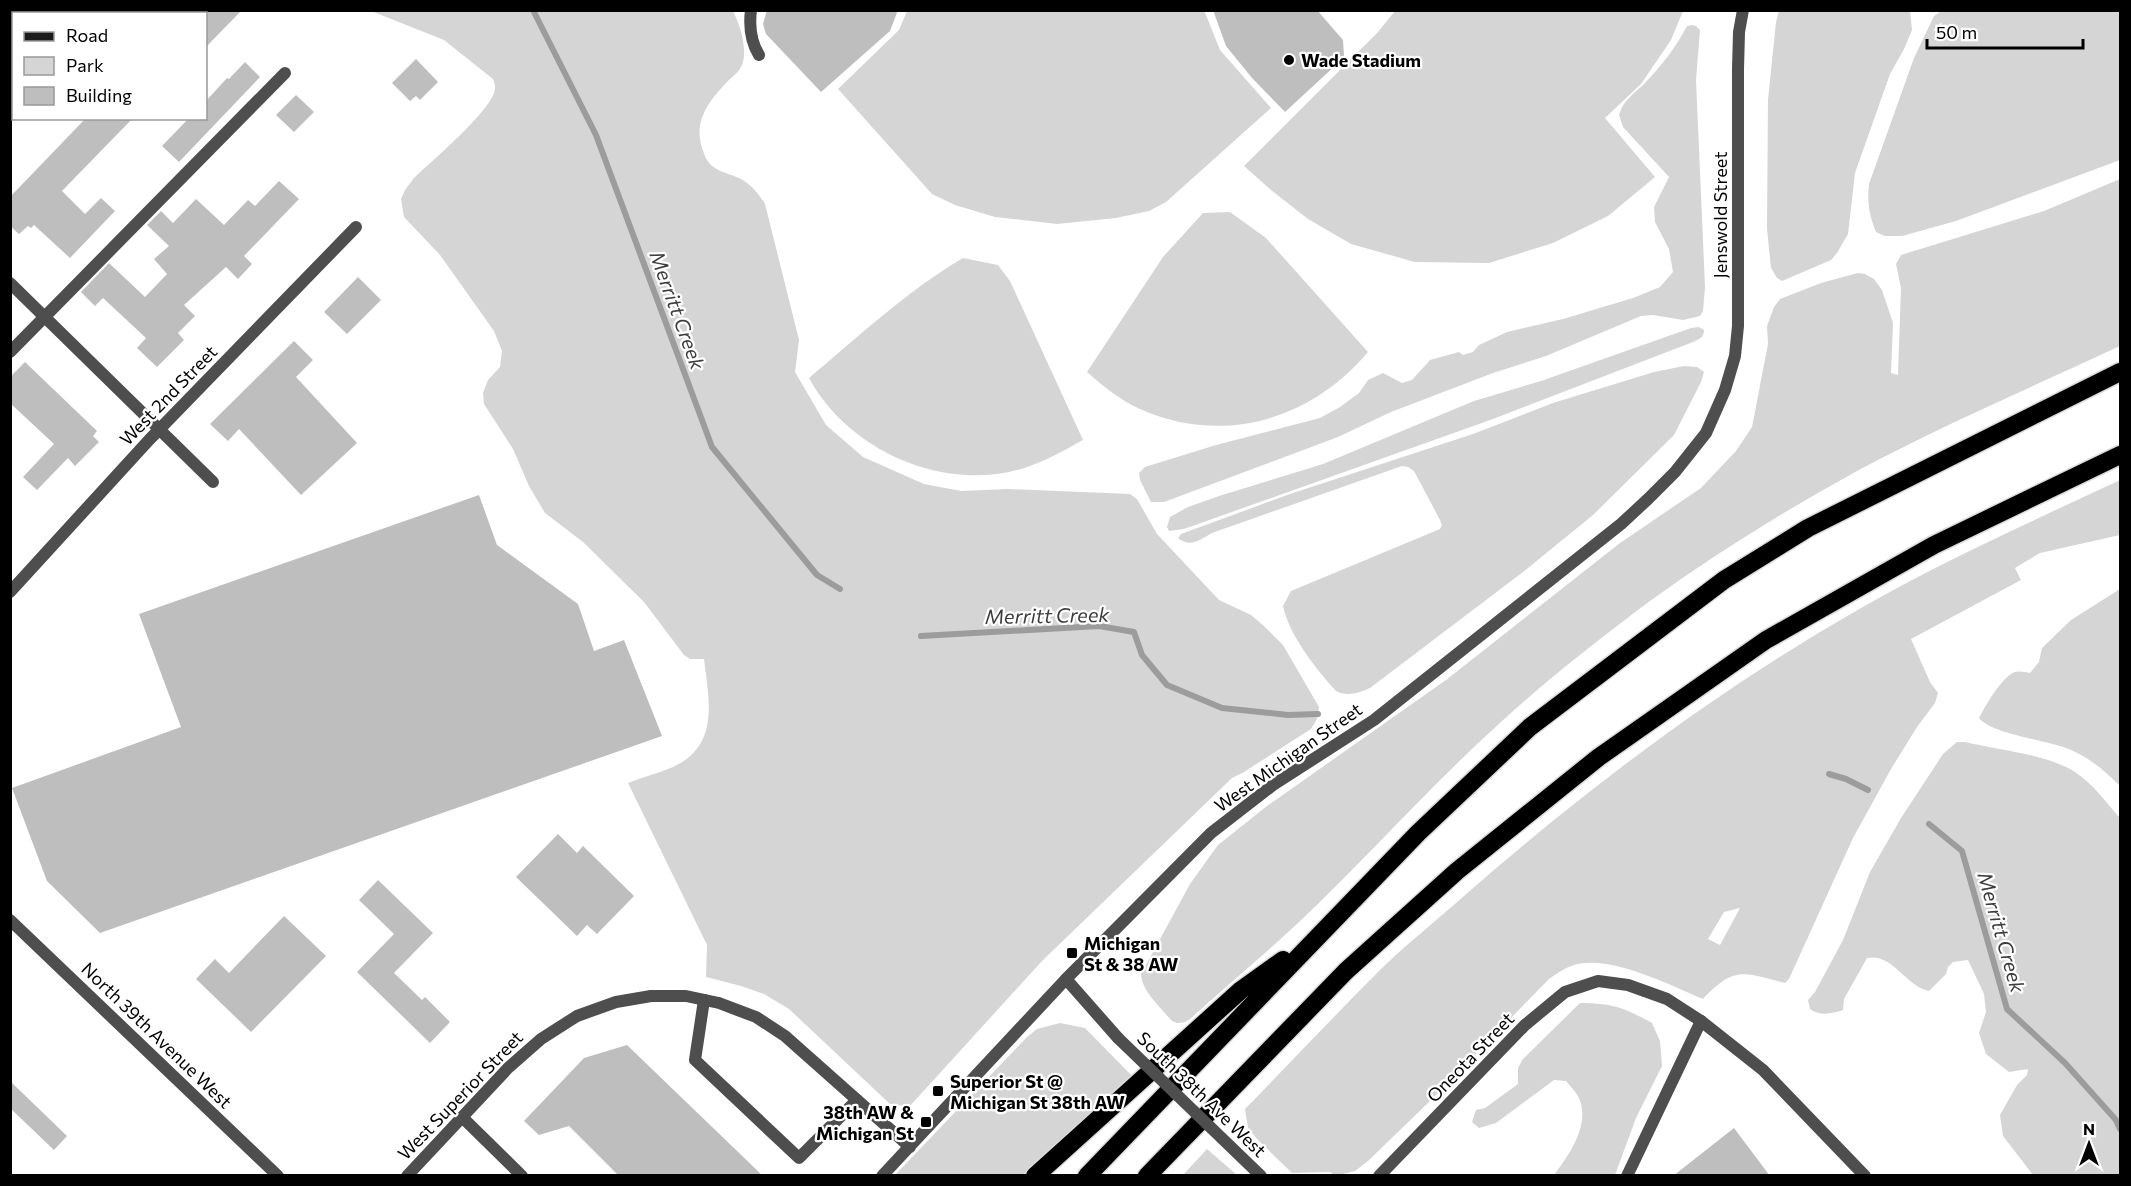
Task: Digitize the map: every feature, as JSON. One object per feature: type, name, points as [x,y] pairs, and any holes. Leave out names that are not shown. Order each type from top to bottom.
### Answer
[{"type":"highway","points":[[1087,1176],[1418,833],[1530,727],[1724,580],[1808,528],[2121,372]]},
{"type":"highway","points":[[1147,1176],[1346,971],[1457,871],[1599,757],[1766,639],[1934,545],[2121,455]]},
{"type":"highway","points":[[1035,1176],[1241,990],[1319,935]]},
{"type":"street","points":[[751,10],[749,23],[754,47],[759,55]]},
{"type":"street","name":"Jenswold Street","points":[[1693,451],[1714,417],[1735,356],[1738,326],[1737,69],[1743,10]]},
{"type":"street","points":[[10,352],[285,73]]},
{"type":"street","name":"West 2nd Street","points":[[10,592],[161,429],[356,227]]},
{"type":"street","points":[[10,283],[213,482]]},
{"type":"street","name":"West Michigan Street","points":[[882,1176],[1066,979],[1211,833],[1273,785],[1374,720],[1621,524],[1675,472],[1693,451]]},
{"type":"street","name":"North 39th Avenue West","points":[[10,920],[278,1176]]},
{"type":"street","name":"South 38th Ave West","points":[[1066,979],[1118,1038],[1261,1176]]},
{"type":"street","name":"Oneota Street","points":[[1379,1176],[1525,1025],[1565,992],[1598,981],[1628,985],[1667,999],[1701,1021]]},
{"type":"street","name":"West Superior Street","points":[[407,1176],[508,1068],[541,1038],[577,1016],[616,1002],[651,996],[686,996],[719,1003],[756,1017],[775,1029],[910,1147]]},
{"type":"street","points":[[704,1000],[695,1060],[800,1158],[857,1100]]},
{"type":"street","points":[[1627,1176],[1701,1021],[1763,1070],[1865,1176]]},
{"type":"street","points":[[462,1117],[522,1176]]},
{"type":"green space","points":[[1204,10],[1220,50],[1271,108],[1166,202],[1149,211],[1116,218],[1057,224],[995,217],[955,205],[932,194],[838,89],[899,30],[907,11]]},
{"type":"green space","points":[[1943,10],[2120,11],[2120,160],[1956,221],[1902,236],[1885,236],[1876,232],[1872,220],[1868,203],[1869,184],[1914,58],[1934,16]]},
{"type":"green space","points":[[371,11],[733,11],[742,37],[744,59],[739,70],[719,90],[707,107],[700,125],[701,145],[711,165],[747,183],[765,204],[799,340],[795,372],[826,425],[863,457],[924,484],[961,491],[1008,489],[1130,494],[1137,499],[1157,534],[1219,600],[1251,615],[1283,645],[1319,707],[1317,719],[1311,729],[1232,778],[1042,961],[909,1107],[890,1104],[789,1009],[764,994],[706,977],[707,945],[628,783],[673,767],[688,758],[698,747],[705,734],[709,706],[704,659],[690,659],[684,655],[644,602],[583,542],[545,513],[529,486],[513,449],[484,404],[483,393],[488,380],[500,367],[502,351],[494,331],[440,255],[404,217],[401,199],[414,178],[481,113],[494,93],[493,79],[444,40]]},
{"type":"green space","points":[[1395,11],[1683,11],[1671,40],[1641,84],[1605,118],[1655,177],[1608,216],[1553,243],[1489,263],[1415,262],[1351,244],[1308,219],[1244,166],[1378,32]]},
{"type":"green space","points":[[1779,11],[1910,11],[1912,30],[1890,74],[1855,173],[1848,234],[1831,260],[1782,281],[1777,278],[1771,268],[1767,229],[1768,100]]},
{"type":"green space","points":[[1692,25],[1700,30],[1696,80],[1705,287],[1703,311],[1700,316],[1683,320],[1653,315],[1641,316],[1546,356],[1493,373],[1391,412],[1338,437],[1164,502],[1151,502],[1140,480],[1139,473],[1145,467],[1216,445],[1320,418],[1359,393],[1368,380],[1383,373],[1402,383],[1412,380],[1430,360],[1459,352],[1463,355],[1473,352],[1479,345],[1507,332],[1563,319],[1633,298],[1660,287],[1673,272],[1669,249],[1655,222],[1654,207],[1669,177],[1623,127],[1619,115],[1626,101],[1668,56],[1687,26]]},
{"type":"green space","points":[[2120,179],[2120,346],[1889,454],[1778,517],[1700,566],[1612,630],[1519,706],[1449,771],[1298,923],[1189,1020],[1180,1023],[1173,1022],[1157,1004],[1144,986],[1141,974],[1190,884],[1218,845],[1267,806],[1446,680],[1620,543],[1701,488],[1736,451],[1752,427],[1768,344],[1767,326],[1774,307],[1780,299],[1821,283],[1858,273],[1874,279],[1882,290],[1893,323],[1891,373],[1898,375],[1901,288],[1896,264],[1901,255],[2044,211]]},
{"type":"green space","points":[[1230,212],[1266,238],[1368,352],[1320,395],[1292,410],[1263,420],[1233,425],[1202,425],[1171,420],[1140,409],[1119,397],[1087,372],[1163,257],[1203,213]]},
{"type":"green space","points":[[963,258],[998,265],[1010,281],[1083,440],[1045,460],[1021,469],[991,475],[960,475],[929,469],[900,459],[872,444],[847,426],[826,404],[809,378],[903,299]]},
{"type":"green space","points":[[1699,327],[1704,330],[1703,335],[1693,342],[1493,419],[1184,529],[1169,531],[1167,527],[1170,517],[1188,507],[1323,464],[1474,401],[1541,381]]},
{"type":"green space","points":[[1684,366],[1697,367],[1704,372],[1674,435],[1593,515],[1523,572],[1370,688],[1362,691],[1349,694],[1336,691],[1297,640],[1283,606],[1291,591],[1440,529],[1442,525],[1440,520],[1414,471],[1402,466],[1212,533],[1195,542],[1182,541],[1178,538],[1181,534],[1290,494],[1473,434],[1553,403],[1654,372]]},
{"type":"green space","points":[[2120,480],[2120,535],[2040,553],[2015,568],[2021,580],[1911,639],[1930,682],[1938,693],[1935,703],[1891,769],[1853,838],[1789,979],[1785,983],[1759,976],[1732,976],[1703,999],[1657,979],[1621,967],[1588,963],[1574,965],[1549,979],[1428,1103],[1355,1171],[1335,1176],[1330,1172],[1292,1173],[1248,1128],[1245,1109],[1382,968],[1558,817],[1655,742],[1756,672],[1861,608],[1957,557]],"holes":[[[1740,908],[1720,945],[1708,939],[1724,912]]]},
{"type":"green space","points":[[2120,589],[2120,786],[2078,753],[2061,746],[1996,729],[1979,718],[1993,694],[2006,678],[2015,672],[2030,673],[2039,662],[2042,648],[2071,620]]},
{"type":"green space","points":[[1957,742],[2030,755],[2066,767],[2089,783],[2120,818],[2120,1175],[2033,1175],[2003,1136],[2000,1115],[2017,1085],[2027,1075],[2028,1069],[2009,1072],[1986,1054],[1979,1033],[1986,1012],[1984,994],[1968,960],[1953,962],[1946,974],[1929,991],[1913,983],[1884,960],[1867,958],[1844,999],[1843,1010],[1826,1014],[1810,1009],[1808,1000],[1815,992],[1843,940],[1870,872],[1901,818],[1943,754]]},
{"type":"green space","points":[[1580,1003],[1610,1005],[1634,1014],[1652,1023],[1660,1041],[1662,1066],[1636,1118],[1615,1175],[1554,1175],[1572,1148],[1581,1128],[1582,1106],[1578,1096],[1566,1081],[1554,1080],[1496,1123],[1479,1128],[1472,1122],[1476,1110],[1485,1108],[1518,1084],[1518,1068],[1523,1059]]},
{"type":"green space","points":[[1060,1023],[1085,1028],[1133,1077],[1023,1175],[894,1176],[1027,1037],[1037,1029]]},
{"type":"green space","points":[[1207,1149],[1237,1175],[1183,1175]]},
{"type":"building","points":[[206,10],[242,10],[207,46]]},
{"type":"building","points":[[767,10],[898,10],[890,31],[821,92],[766,34],[763,24]]},
{"type":"building","name":"Wade Stadium","points":[[1213,10],[1317,10],[1343,40],[1344,56],[1285,112],[1252,78],[1226,46]]},
{"type":"building","points":[[416,59],[438,82],[420,100],[416,96],[410,101],[392,83]]},
{"type":"building","points":[[245,62],[260,77],[179,162],[162,146],[187,120],[207,120],[207,100],[227,78],[229,79]]},
{"type":"building","points":[[296,95],[314,112],[294,132],[276,115]]},
{"type":"building","points":[[84,120],[131,120],[62,191],[85,214],[101,198],[115,211],[70,258],[34,225],[31,228],[28,226],[19,234],[10,226],[10,197]]},
{"type":"building","points":[[279,181],[299,199],[244,256],[252,264],[238,279],[226,267],[184,305],[195,316],[178,333],[184,340],[157,367],[137,348],[146,338],[103,298],[95,306],[81,292],[109,263],[145,297],[167,274],[154,259],[169,246],[147,225],[161,211],[173,223],[196,199],[224,225],[248,200],[255,206]]},
{"type":"building","points":[[358,277],[381,300],[347,334],[324,312]]},
{"type":"building","points":[[294,341],[313,360],[296,377],[357,443],[301,495],[239,429],[228,441],[210,424]]},
{"type":"building","points":[[25,362],[97,431],[93,436],[99,442],[75,466],[68,458],[37,490],[23,477],[54,444],[10,403],[10,377]]},
{"type":"building","points":[[479,495],[497,545],[578,604],[594,651],[624,640],[662,736],[100,933],[47,881],[12,788],[181,727],[139,614]]},
{"type":"building","points":[[558,834],[577,853],[583,846],[634,896],[597,934],[587,925],[577,936],[516,877]]},
{"type":"building","points":[[378,880],[433,933],[394,973],[422,1000],[425,997],[450,1022],[430,1043],[357,972],[394,934],[359,900]]},
{"type":"building","points":[[284,916],[326,956],[251,1032],[196,979],[215,959],[229,973]]},
{"type":"building","points":[[627,1045],[763,1176],[619,1176],[569,1126],[539,1135],[524,1121],[584,1058]]},
{"type":"building","points":[[10,1081],[67,1136],[54,1150],[10,1108]]},
{"type":"building","points":[[1734,1128],[1770,1176],[1673,1176]]},
{"type":"waterway","name":"Merritt Creek","points":[[533,10],[596,135],[712,447],[817,575],[840,589]]},
{"type":"waterway","name":"Merritt Creek","points":[[921,636],[1099,626],[1134,632],[1142,655],[1167,685],[1222,708],[1288,715],[1318,714]]},
{"type":"waterway","name":"Merritt Creek","points":[[1829,774],[1846,779],[1868,790]]},
{"type":"waterway","name":"Merritt Creek","points":[[1929,824],[1962,851],[2007,1009],[2065,1063],[2116,1120],[2120,1129]]},
{"type":"place","name":"Wade Stadium","points":[[1289,60]]},
{"type":"place","name":"Michigan St & 38 AW","points":[[1072,953]]},
{"type":"place","name":"Superior St @ Michigan St 38th AW","points":[[938,1091]]},
{"type":"place","name":"38th AW & Michigan St","points":[[926,1122]]}]
